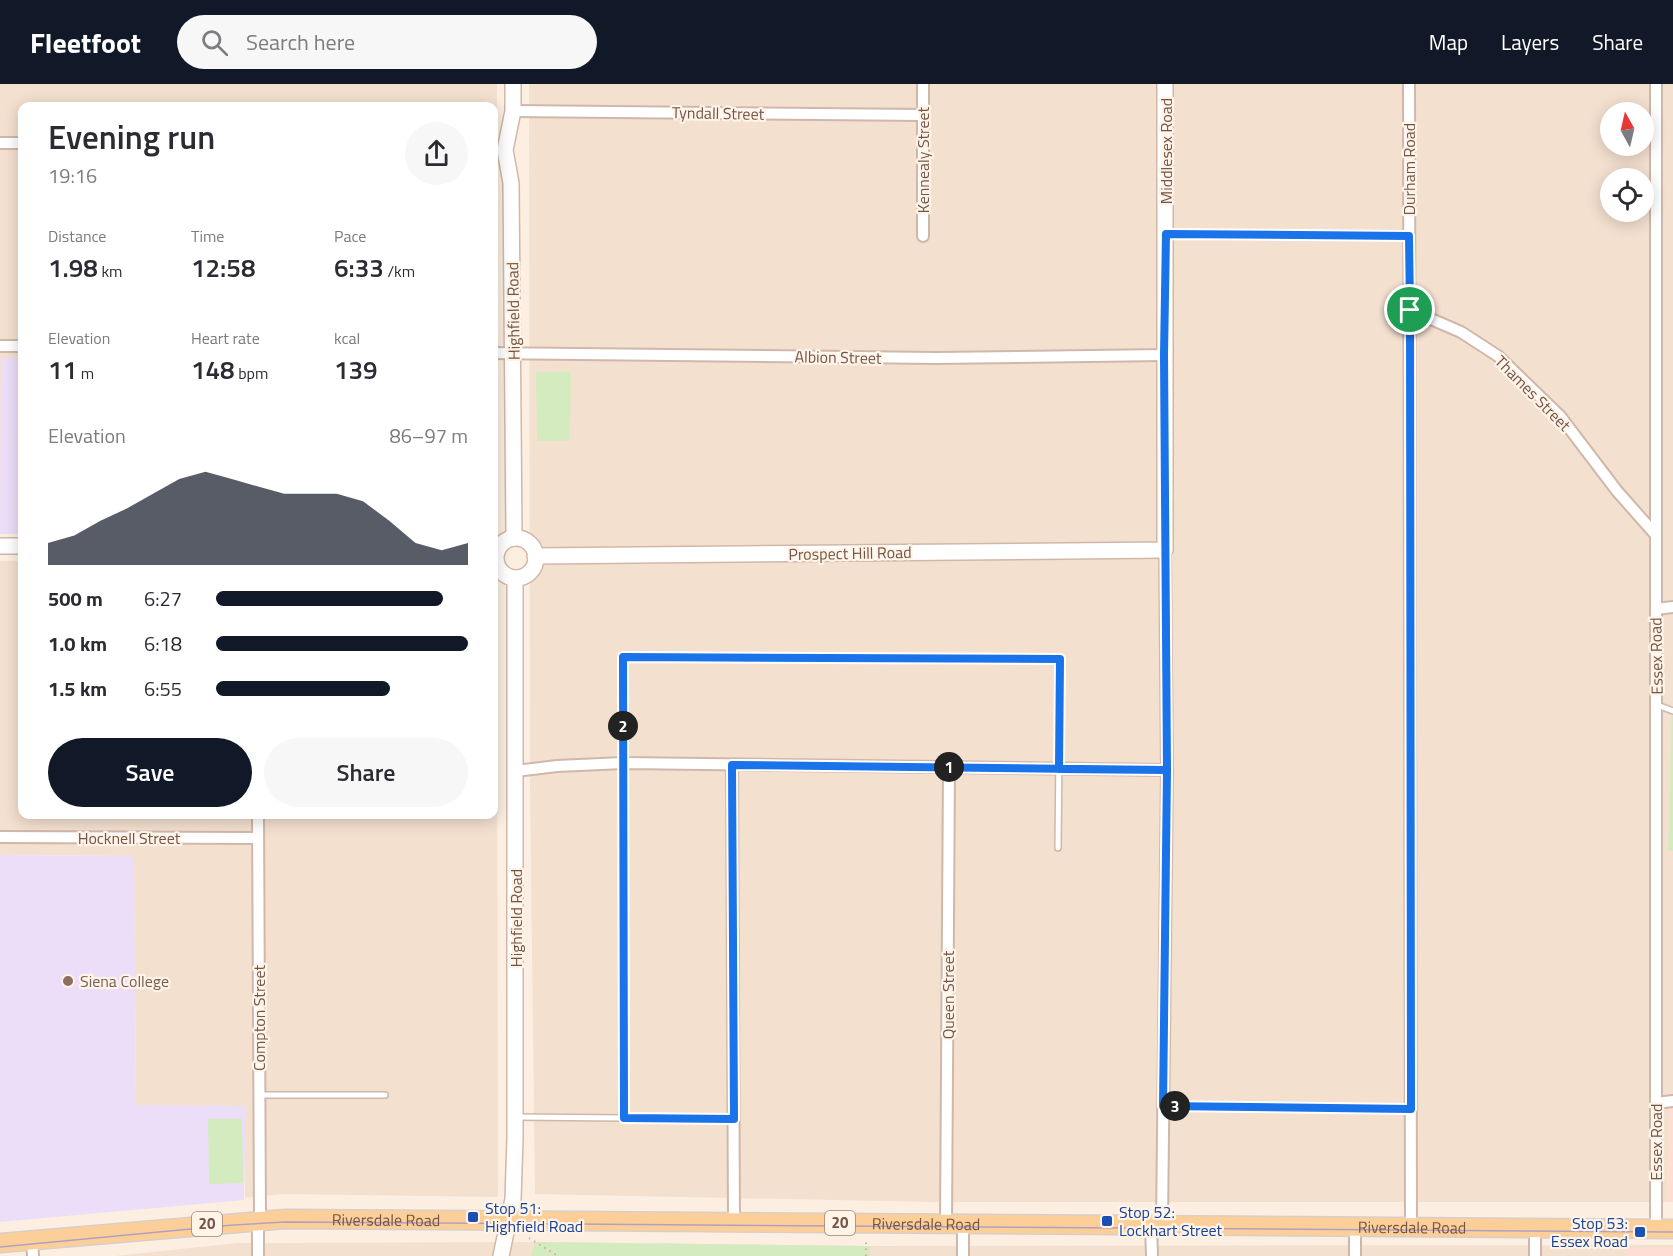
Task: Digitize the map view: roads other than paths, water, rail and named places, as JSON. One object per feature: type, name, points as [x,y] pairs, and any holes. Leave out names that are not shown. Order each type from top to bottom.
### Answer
[{"type":"main road","name":"Highfield Road","points":[[513,84],[513,111],[499,150],[512,183],[514,538]]},
{"type":"main road","name":"Middlesex Road","points":[[1165,84],[1165,550]]},
{"type":"main road","points":[[498,551],[501,545],[514,538],[522,539],[530,544],[535,556],[534,566],[529,573],[515,578],[500,571],[498,565]]},
{"type":"main road","points":[[0,546],[18,546]]},
{"type":"main road","name":"Prospect Hill Road","points":[[535,556],[1165,550]]},
{"type":"main road","name":"Highfield Road","points":[[501,1256],[513,1199],[515,1117],[515,578]]},
{"type":"main road","name":"Riversdale Road","points":[[0,1244],[33,1248],[258,1220],[1665,1228]]},
{"type":"street","name":"Kennealy Street","points":[[923,84],[923,236]]},
{"type":"street","name":"Durham Road","points":[[1409,84],[1412,1227]]},
{"type":"street","name":"Essex Road","points":[[1656,84],[1656,1103],[1665,1228]]},
{"type":"street","name":"Tyndall Street","points":[[513,111],[923,115]]},
{"type":"street","points":[[0,143],[18,143]]},
{"type":"street","name":"Thames Street","points":[[1410,310],[1461,332],[1498,356],[1560,416],[1617,491],[1655,534]]},
{"type":"street","points":[[0,346],[18,346]]},
{"type":"street","name":"Albion Street","points":[[498,353],[925,358],[1164,355]]},
{"type":"street","name":"Middlesex Road","points":[[1152,1256],[1163,1187],[1167,770],[1165,550]]},
{"type":"street","points":[[1656,609],[1673,607]]},
{"type":"street","points":[[516,771],[557,766],[623,764],[1167,770]]},
{"type":"street","points":[[732,765],[734,1222]]},
{"type":"street","name":"Queen Street","points":[[949,767],[955,1224],[963,1256]]},
{"type":"street","name":"Compton Street","points":[[258,819],[260,1217],[258,1220],[258,1256]]},
{"type":"street","name":"Hocknell Street","points":[[0,837],[258,838]]},
{"type":"street","points":[[1656,1103],[1673,1101]]},
{"type":"street","points":[[1355,1227],[1355,1256]]},
{"type":"street","points":[[1535,1228],[1535,1256]]},
{"type":"lane","points":[[1166,234],[1409,236]]},
{"type":"lane","points":[[624,1118],[623,657],[1060,659],[1058,848]]},
{"type":"lane","points":[[1657,705],[1673,711]]},
{"type":"lane","points":[[259,1095],[385,1095]]},
{"type":"lane","points":[[1163,1106],[1411,1109]]},
{"type":"lane","points":[[515,1117],[734,1119]]},
{"type":"tram line","points":[[0,1247],[285,1222],[1673,1232]]},
{"type":"place","name":"Siena College","points":[[68,981]]},
{"type":"place","name":"Stop 51: Highfield Road","points":[[473,1217]]},
{"type":"place","name":"Stop 52: Lockhart Street","points":[[1107,1221]]},
{"type":"place","name":"Stop 53: Essex Road","points":[[1640,1232]]}]
